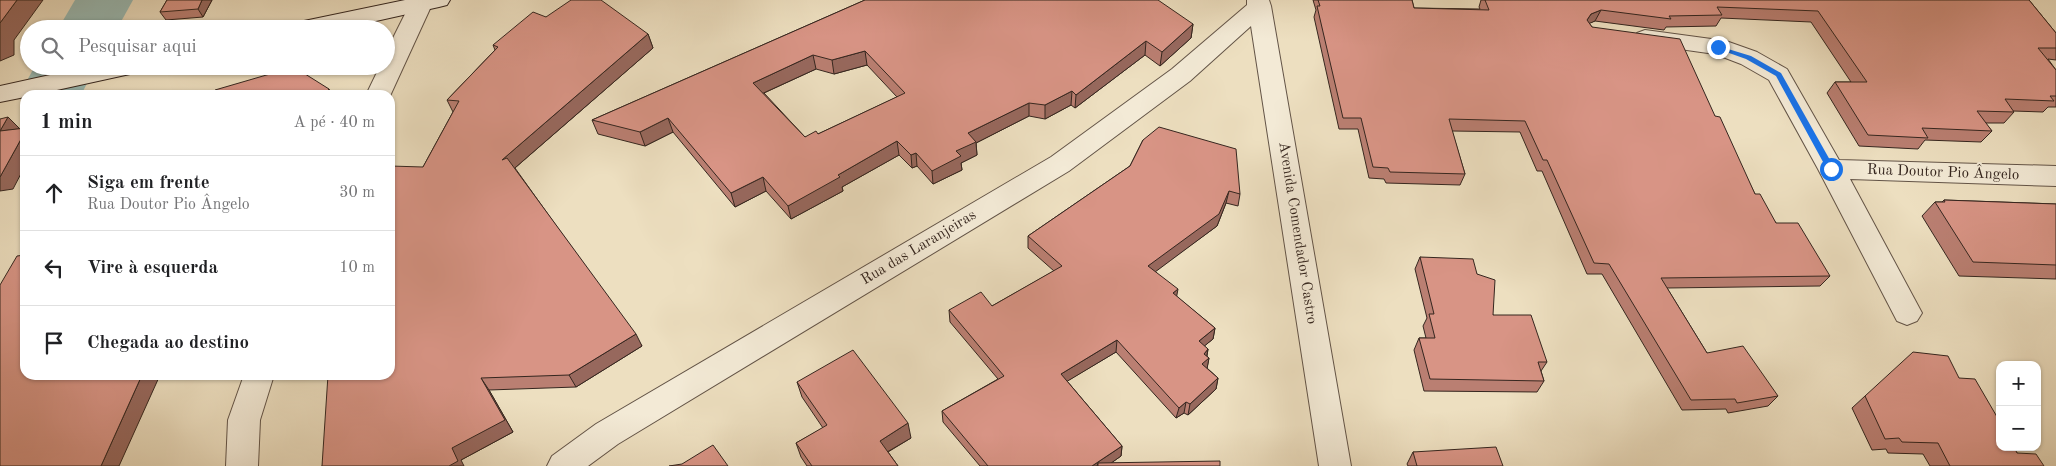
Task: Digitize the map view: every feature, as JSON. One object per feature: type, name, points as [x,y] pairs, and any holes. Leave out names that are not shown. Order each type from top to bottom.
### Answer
[{"type":"street","points":[[344,20],[428,1]]},
{"type":"street","points":[[395,63],[428,1]]},
{"type":"street","name":"Rua das Laranjeiras","points":[[563,466],[607,434],[1060,164],[1181,75],[1259,3]]},
{"type":"street","name":"Avenida Comendador Castro","points":[[1259,3],[1335,466]]},
{"type":"street","points":[[1623,35],[1718,47],[1749,58],[1778,75],[1831,169],[1906,312]]},
{"type":"street","points":[[0,94],[88,75]]},
{"type":"street","points":[[381,90],[389,75]]},
{"type":"street","name":"Rua Doutor Pio Ângelo","points":[[1831,169],[2056,176]]},
{"type":"street","points":[[242,466],[244,420],[257,380]]},
{"type":"building","points":[[0,0],[17,0],[0,23]]},
{"type":"building","points":[[167,0],[202,0],[198,9],[160,12]]},
{"type":"building","points":[[571,0],[601,0],[648,34],[502,160],[507,158],[636,334],[569,375],[481,378],[505,420],[452,448],[458,461],[449,466],[322,466],[328,380],[395,380],[395,166],[423,167],[459,101],[447,100],[498,47],[493,45],[533,12],[546,17]]},
{"type":"building","points":[[865,0],[1158,0],[1193,24],[1162,52],[1146,41],[1076,95],[1072,91],[1045,105],[1029,103],[968,133],[976,142],[956,151],[961,156],[932,171],[916,153],[911,155],[897,141],[838,175],[840,177],[788,206],[763,177],[731,193],[668,118],[640,132],[592,120]],"holes":[[[865,51],[905,93],[818,134],[816,131],[805,137],[753,83],[813,55],[832,60]]]},
{"type":"building","points":[[1318,0],[1412,0],[1414,8],[1489,10],[1485,0],[2029,0],[2056,33],[2056,48],[2038,48],[2056,70],[2056,96],[2050,96],[2054,101],[2005,99],[2014,112],[1977,111],[1992,131],[1922,128],[1928,138],[1868,135],[1835,82],[1867,82],[1818,11],[1717,7],[1722,15],[1669,16],[1671,19],[1601,10],[1591,14],[1587,20],[1592,27],[1680,39],[1715,116],[1720,117],[1755,194],[1760,194],[1776,223],[1798,223],[1830,276],[1661,278],[1707,353],[1743,346],[1778,396],[1737,403],[1735,399],[1691,400],[1609,264],[1594,263],[1547,160],[1543,160],[1525,121],[1449,119],[1465,174],[1390,172],[1388,168],[1373,167],[1361,118],[1343,118],[1317,6],[1320,6]]},
{"type":"building","points":[[267,75],[307,75],[329,89],[328,90],[215,90]]},
{"type":"building","points":[[8,117],[0,131],[0,119]]},
{"type":"building","points":[[1159,127],[1236,149],[1240,194],[1229,191],[1219,214],[1148,266],[1178,289],[1173,293],[1215,328],[1199,341],[1208,349],[1204,354],[1209,358],[1202,364],[1218,378],[1190,404],[1186,402],[1179,408],[1117,340],[1061,374],[1122,446],[1092,466],[988,466],[942,411],[1004,376],[949,310],[981,292],[992,306],[1062,266],[1028,236],[1130,166],[1143,140]]},
{"type":"building","points":[[20,129],[20,141],[0,177],[0,131]]},
{"type":"building","points":[[1944,200],[2056,204],[2056,265],[1973,262],[1935,202],[1945,202]]},
{"type":"building","points":[[17,256],[20,256],[20,380],[140,380],[101,466],[0,466],[0,285]]},
{"type":"building","points":[[1420,257],[1473,259],[1477,274],[1495,280],[1493,315],[1531,315],[1547,362],[1538,362],[1544,381],[1430,379],[1419,338],[1435,338],[1429,314],[1434,314]]},
{"type":"building","points":[[853,350],[908,423],[880,441],[898,466],[812,466],[796,443],[827,425],[797,382]]},
{"type":"building","points":[[1913,352],[1948,356],[1959,378],[1975,379],[1996,415],[1996,451],[2036,454],[2044,466],[1950,466],[1938,443],[1902,442],[1899,438],[1885,439],[1865,396]]},
{"type":"building","points":[[713,445],[728,466],[669,466],[682,464]]},
{"type":"building","points":[[1496,447],[1503,466],[1417,466],[1413,452]]},
{"type":"building","points":[[1220,461],[1220,466],[1098,466],[1098,463]]},
{"type":"waterway","points":[[92,20],[104,0]]},
{"type":"waterway","points":[[53,90],[61,75]]},
{"type":"route","points":[[1718,47],[1749,58],[1778,75],[1831,169]]}]
